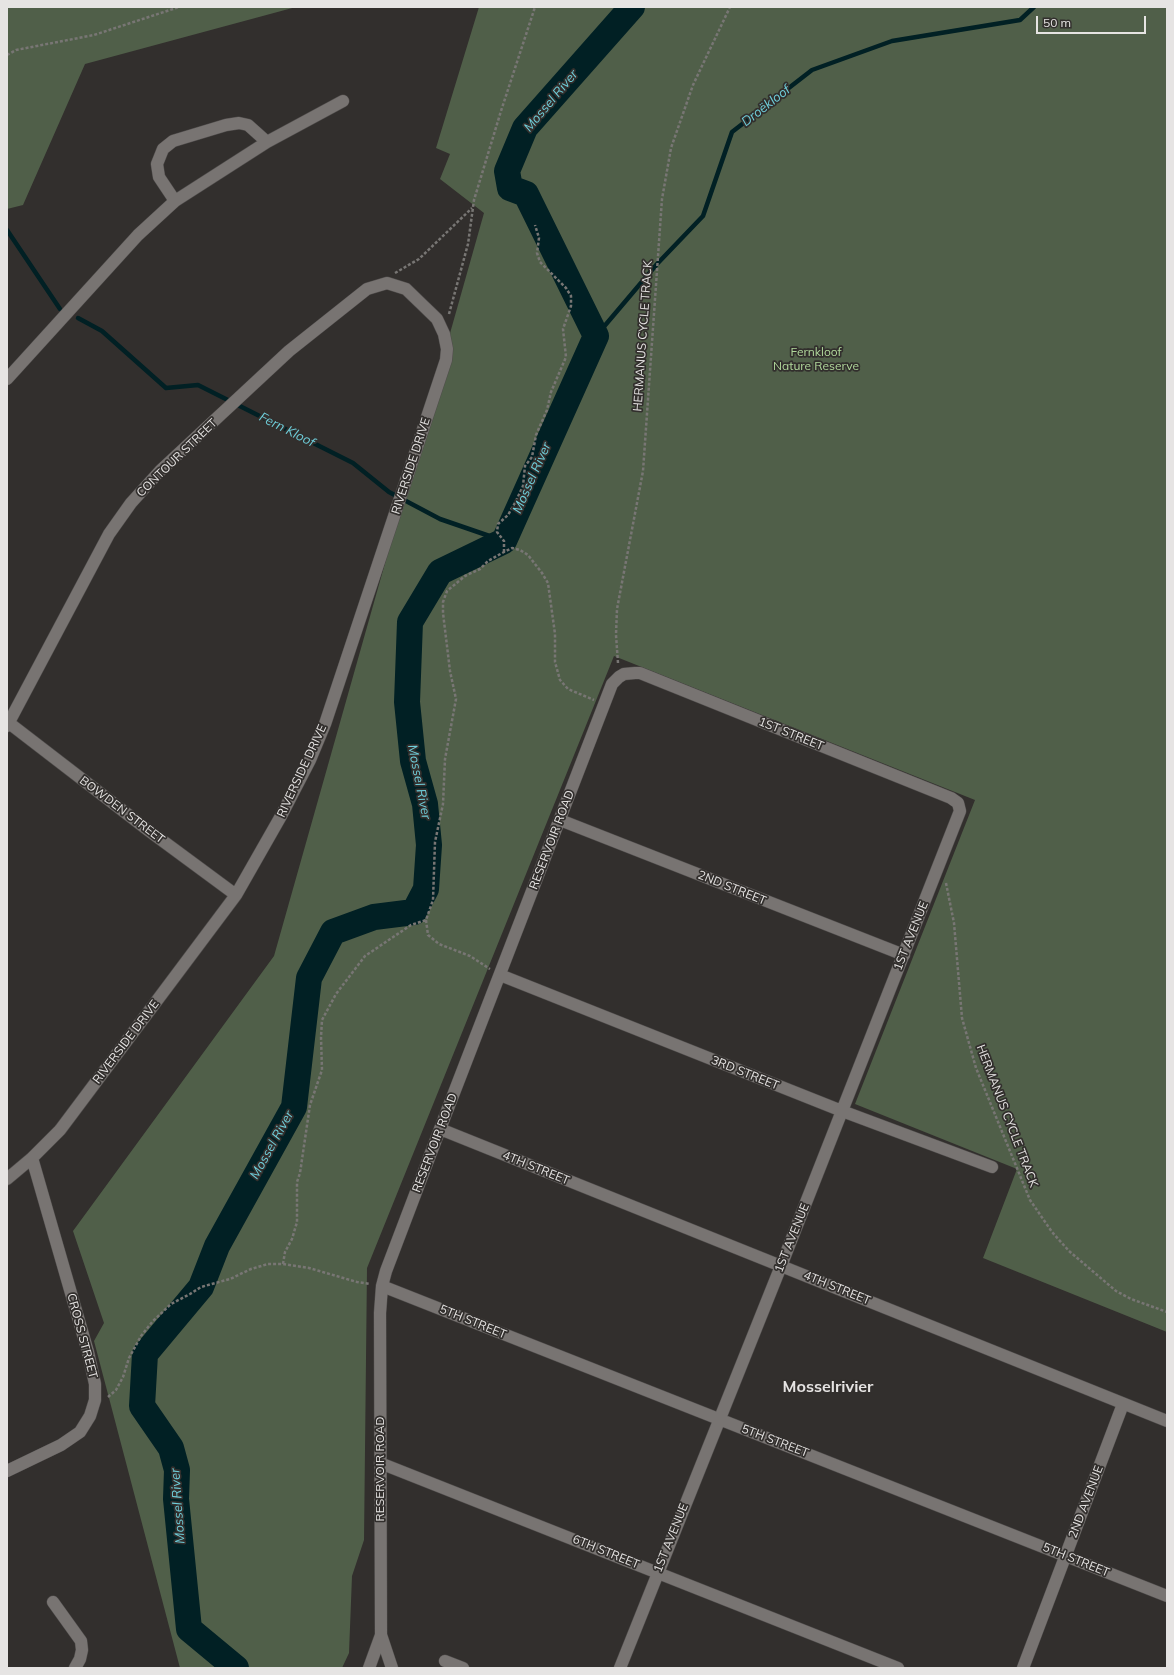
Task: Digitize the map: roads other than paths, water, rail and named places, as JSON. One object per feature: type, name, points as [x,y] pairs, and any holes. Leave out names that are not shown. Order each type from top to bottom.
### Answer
[{"type":"street","points":[[7,379],[138,235],[175,201],[267,142],[342,101]]},
{"type":"street","points":[[175,201],[159,177],[157,164],[163,149],[173,141],[226,125],[239,123],[248,125],[267,142]]},
{"type":"street","name":"CONTOUR STREET","points":[[8,724],[109,534],[130,503],[160,471],[289,351],[367,288],[387,283],[406,289]]},
{"type":"street","name":"RIVERSIDE DRIVE","points":[[7,1179],[32,1158],[60,1130],[236,895],[281,816],[310,760],[325,724],[446,360],[447,349],[444,334],[437,319],[406,289]]},
{"type":"street","name":"1ST STREET","points":[[619,677],[631,673],[640,673],[951,798],[959,806]]},
{"type":"street","name":"RESERVOIR ROAD","points":[[392,1668],[381,1635],[380,1313],[382,1286],[440,1129],[604,703],[612,684],[619,677]]},
{"type":"street","name":"BOWDEN STREET","points":[[8,724],[236,895]]},
{"type":"street","name":"1ST AVENUE","points":[[620,1668],[904,955],[958,816],[959,806]]},
{"type":"street","name":"2ND STREET","points":[[560,820],[904,955]]},
{"type":"street","name":"3RD STREET","points":[[500,975],[842,1111],[992,1167]]},
{"type":"street","name":"4TH STREET","points":[[440,1129],[1167,1421]]},
{"type":"street","name":"CROSS STREET","points":[[7,1471],[61,1445],[80,1432],[90,1416],[95,1400],[96,1384],[88,1352],[32,1158]]},
{"type":"street","name":"5TH STREET","points":[[382,1286],[1167,1596]]},
{"type":"street","name":"2ND AVENUE","points":[[1023,1668],[1123,1404]]},
{"type":"street","name":"6TH STREET","points":[[380,1463],[898,1668]]},
{"type":"street","points":[[52,1602],[81,1641],[82,1650],[80,1659],[75,1668]]},
{"type":"street","name":"RESERVOIR ROAD","points":[[369,1668],[381,1635]]},
{"type":"street","points":[[445,1662],[463,1668]]},
{"type":"waterway","name":"Mossel River","points":[[236,1668],[189,1629],[176,1499],[177,1470],[171,1448],[142,1406],[145,1354],[201,1287],[217,1246],[294,1107],[309,978],[333,932],[374,917],[414,912],[426,889],[429,845],[425,804],[413,761],[407,702],[410,622],[440,572],[504,541],[596,336],[526,194],[510,188],[507,171],[525,128],[632,7]]},
{"type":"waterway","name":"Droëkloof","points":[[596,336],[657,264],[703,216],[732,132],[812,70],[892,41],[1020,20],[1034,7]]},
{"type":"waterway","name":"Fern Kloof","points":[[7,230],[60,309]]},
{"type":"waterway","name":"Fern Kloof","points":[[78,318],[102,331],[166,388],[198,385],[353,463],[389,492],[440,519],[504,541]]},
{"type":"district","name":"Mosselrivier","points":[[828,1387]]},
{"type":"park label","name":"Fernkloof Nature Reserve","points":[[816,359]]}]
